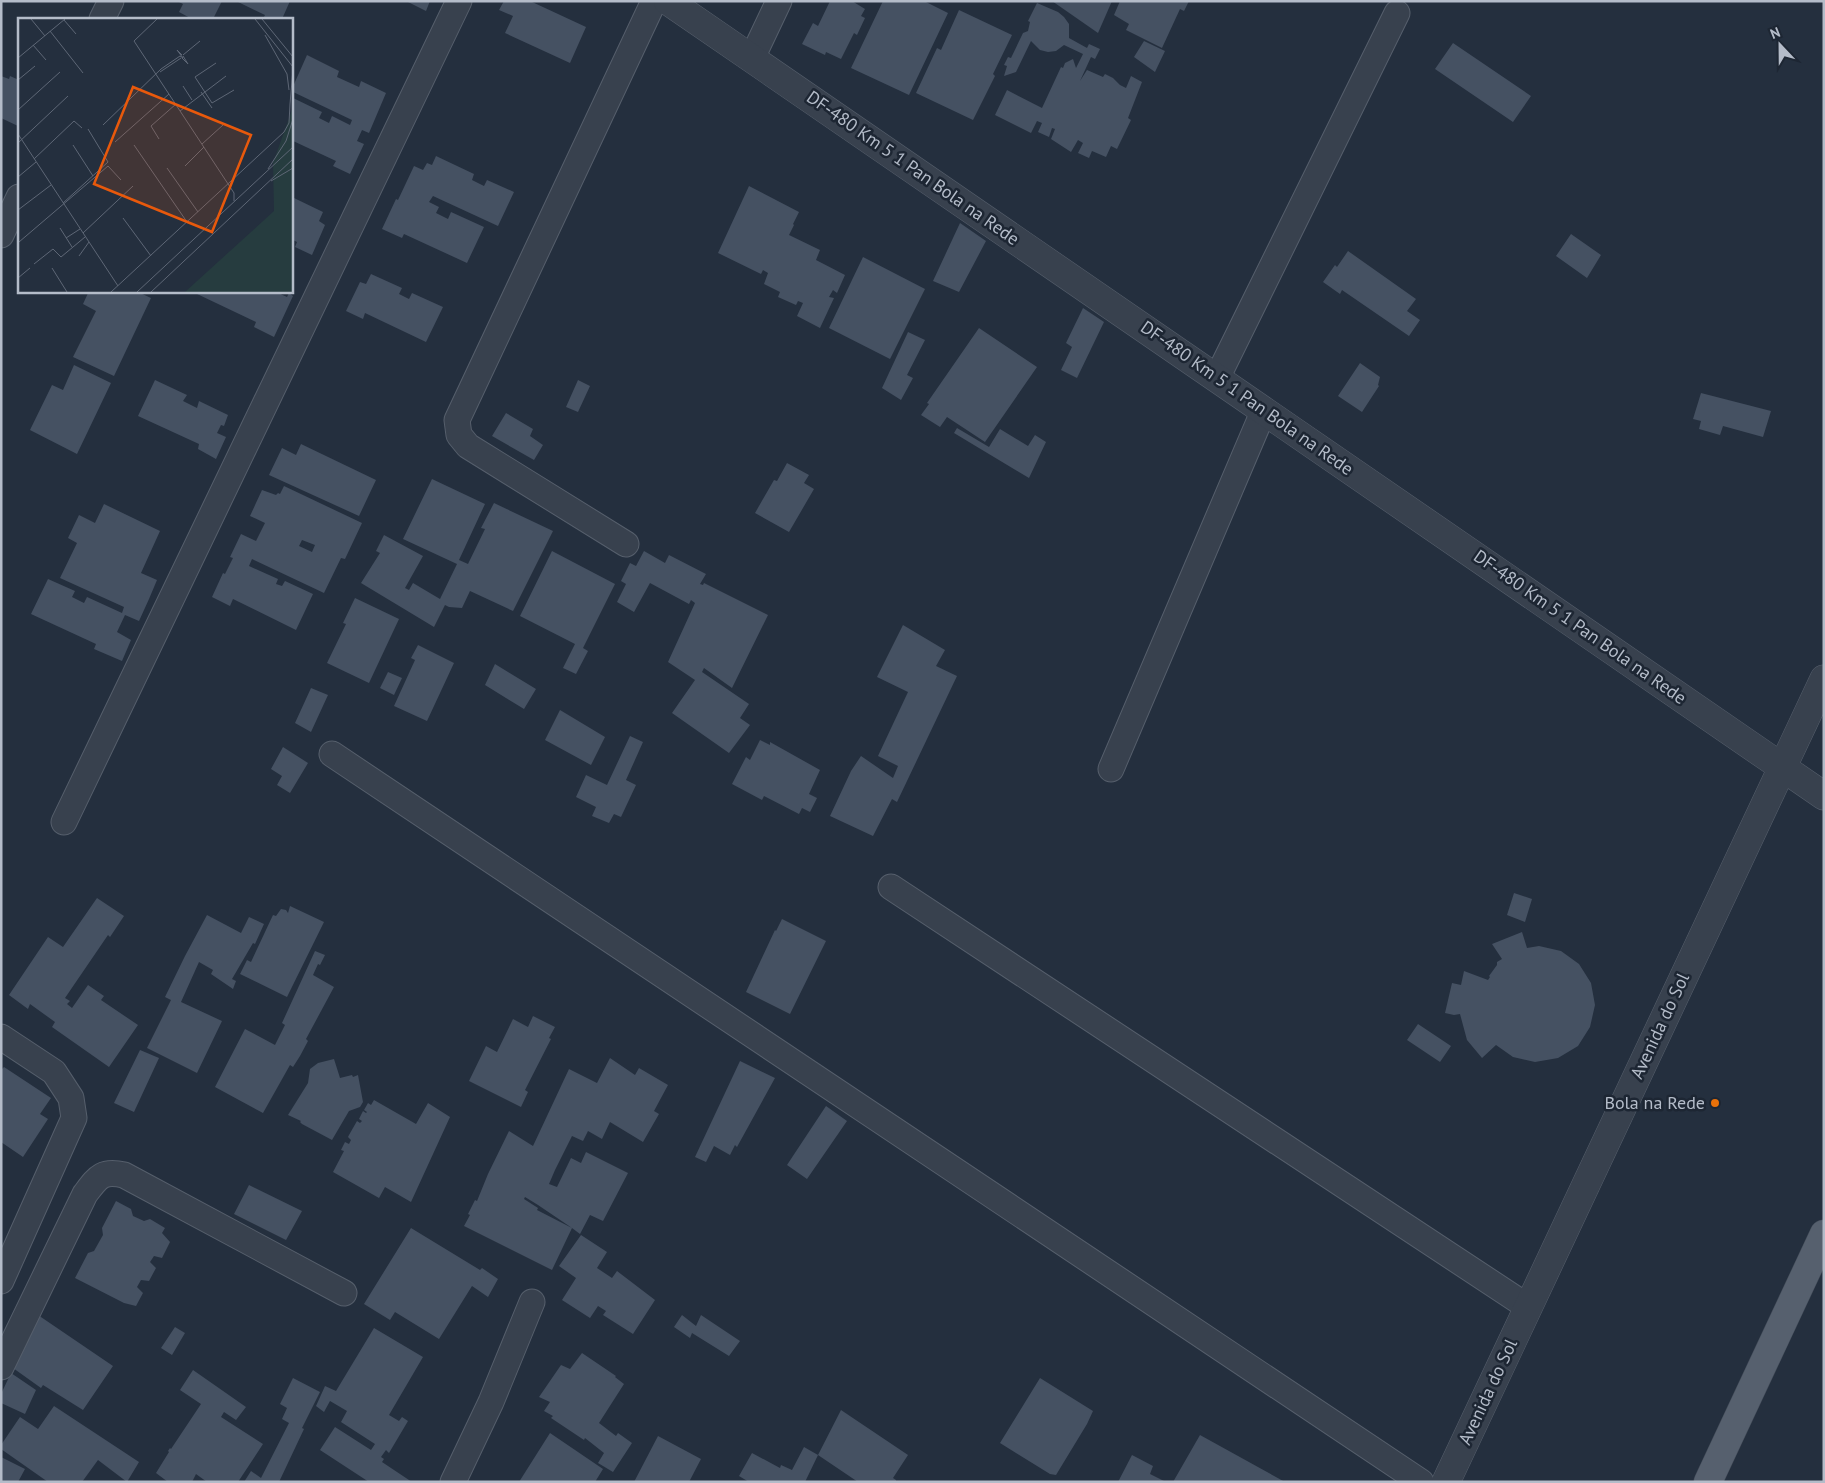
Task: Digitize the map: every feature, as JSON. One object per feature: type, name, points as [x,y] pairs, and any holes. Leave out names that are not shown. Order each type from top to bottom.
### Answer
[{"type":"main road","points":[[1708,1482],[1824,1234]]},
{"type":"street","points":[[102,18],[111,1]]},
{"type":"street","points":[[64,822],[459,1]]},
{"type":"street","points":[[626,544],[468,446],[459,435],[457,420],[654,1]]},
{"type":"street","name":"DF-480 Km 5 1 Pan Bola na Rede","points":[[668,1],[1824,796]]},
{"type":"street","points":[[752,58],[780,1]]},
{"type":"street","points":[[1217,378],[1398,13]]},
{"type":"street","points":[[1,235],[18,199]]},
{"type":"street","points":[[1111,769],[1264,410]]},
{"type":"street","name":"Avenida do Sol","points":[[1446,1482],[1824,678]]},
{"type":"street","points":[[332,754],[1421,1482]]},
{"type":"street","points":[[891,887],[1528,1307]]},
{"type":"street","points":[[1,1037],[54,1072],[71,1098],[74,1118],[1,1281]]},
{"type":"street","points":[[1,1367],[85,1194],[98,1177],[112,1172],[124,1175],[344,1294]]},
{"type":"street","points":[[453,1482],[491,1402],[532,1302]]},
{"type":"building","points":[[177,1],[222,1],[214,18],[190,18],[179,12],[183,4]]},
{"type":"building","points":[[236,1],[290,1],[282,18],[264,18],[265,15]]},
{"type":"building","points":[[406,1],[430,1],[426,11]]},
{"type":"building","points":[[504,1],[530,1],[586,27],[570,63],[505,33],[513,16],[499,10]]},
{"type":"building","points":[[830,1],[852,1],[865,9],[861,16],[865,18],[857,35],[854,33],[841,59],[826,52],[825,55],[802,44],[813,23],[818,26]]},
{"type":"building","points":[[883,1],[924,1],[948,13],[909,95],[851,68]]},
{"type":"building","points":[[1052,1],[1112,1],[1098,33]]},
{"type":"building","points":[[1120,1],[1189,1],[1184,11],[1180,9],[1162,48],[1126,30],[1129,24],[1114,15]]},
{"type":"building","points":[[1037,3],[1058,12],[1064,17],[1069,24],[1069,38],[1087,48],[1089,44],[1100,49],[1095,59],[1091,57],[1080,81],[1087,70],[1103,77],[1105,74],[1126,88],[1131,76],[1142,82],[1128,118],[1131,120],[1117,149],[1111,146],[1106,157],[1092,151],[1089,158],[1078,153],[1083,143],[1078,140],[1071,152],[1051,139],[1055,129],[1052,128],[1049,137],[1038,132],[1042,123],[1037,121],[1031,133],[995,115],[1007,90],[1042,108],[1061,67],[1063,68],[1065,63],[1073,59],[1076,68],[1083,54],[1064,45],[1056,51],[1040,50],[1031,41],[1016,72],[1004,76],[1007,66],[1004,65],[1008,57],[1011,58],[1023,33],[1028,31],[1030,22],[1028,21]]},
{"type":"building","points":[[959,10],[1012,35],[993,74],[995,76],[973,120],[916,93],[937,48],[941,50]]},
{"type":"building","points":[[1144,41],[1165,51],[1155,72],[1134,57]]},
{"type":"building","points":[[1453,43],[1531,96],[1513,122],[1435,69]]},
{"type":"building","points":[[307,55],[339,71],[337,77],[359,87],[361,81],[386,93],[369,133],[362,130],[357,141],[364,144],[350,174],[333,166],[336,161],[292,140],[292,97],[322,112],[319,118],[329,123],[332,116],[350,125],[352,120],[292,91]]},
{"type":"building","points":[[1,76],[9,79],[10,76],[18,80],[18,126],[1,118]]},
{"type":"building","points":[[436,156],[474,174],[472,180],[484,186],[487,180],[514,192],[498,226],[433,196],[429,202],[439,207],[436,213],[448,219],[451,212],[484,227],[467,263],[404,234],[402,238],[382,229],[414,166],[423,170],[427,163],[432,165]]},
{"type":"building","points":[[749,186],[799,212],[789,235],[820,250],[816,260],[845,275],[837,293],[833,290],[829,297],[834,298],[820,328],[797,316],[803,303],[798,301],[796,305],[778,297],[780,292],[764,284],[768,273],[763,270],[761,274],[718,253]]},
{"type":"building","points":[[294,198],[323,212],[319,221],[325,225],[312,255],[295,247],[297,242],[292,240],[292,201]]},
{"type":"building","points":[[960,223],[986,241],[959,292],[933,281]]},
{"type":"building","points":[[1571,234],[1601,255],[1587,278],[1556,256]]},
{"type":"building","points":[[1348,251],[1416,299],[1407,311],[1420,320],[1409,336],[1342,290],[1340,294],[1323,282]]},
{"type":"building","points":[[863,257],[925,289],[890,359],[829,328]]},
{"type":"building","points":[[371,274],[402,288],[399,294],[409,299],[412,293],[443,307],[426,342],[365,313],[363,319],[346,311],[360,282],[366,284]]},
{"type":"building","points":[[89,292],[138,292],[151,298],[114,376],[73,357],[96,311],[83,304]]},
{"type":"building","points":[[276,292],[287,297],[289,293],[293,296],[274,337],[254,327],[256,322],[195,293]]},
{"type":"building","points":[[1083,308],[1104,322],[1077,378],[1061,370],[1072,347],[1066,343]]},
{"type":"building","points":[[979,328],[1037,367],[985,442],[947,417],[940,427],[921,415],[929,404],[927,403]]},
{"type":"building","points":[[908,332],[925,340],[907,375],[913,378],[901,400],[882,388]]},
{"type":"building","points":[[1360,363],[1380,377],[1379,386],[1362,412],[1338,396]]},
{"type":"building","points":[[74,365],[111,383],[77,454],[30,430],[52,385],[63,390]]},
{"type":"building","points":[[155,380],[187,395],[183,401],[197,408],[199,401],[228,415],[224,426],[221,425],[217,433],[226,437],[216,459],[198,449],[199,444],[138,416]]},
{"type":"building","points":[[578,380],[590,386],[578,412],[566,407]]},
{"type":"building","points":[[1701,393],[1771,411],[1763,437],[1723,426],[1720,435],[1699,429],[1701,421],[1693,419]]},
{"type":"building","points":[[506,413],[533,429],[530,436],[543,445],[534,460],[492,436]]},
{"type":"building","points":[[957,428],[989,447],[1000,429],[1028,446],[1035,435],[1046,442],[1029,478],[954,433]]},
{"type":"building","points":[[301,444],[376,480],[359,516],[269,475],[282,448],[296,455]]},
{"type":"building","points":[[787,463],[809,475],[804,483],[814,489],[789,532],[755,513],[774,480],[777,481]]},
{"type":"building","points":[[432,479],[485,504],[459,560],[468,564],[485,529],[481,528],[494,503],[553,531],[513,611],[470,591],[462,608],[445,605],[434,627],[361,583],[380,553],[376,551],[384,535],[423,556],[405,588],[409,590],[413,583],[440,599],[457,564],[403,539]]},
{"type":"building","points":[[284,486],[362,523],[345,559],[341,558],[324,593],[252,559],[249,566],[278,579],[276,584],[282,586],[285,581],[313,594],[296,630],[233,599],[230,606],[212,597],[223,573],[225,574],[233,558],[230,557],[241,534],[256,541],[265,523],[250,516],[262,490],[276,495],[280,494]],"holes":[[[302,540],[315,545],[312,552],[299,546]]]},
{"type":"building","points":[[104,504],[160,531],[141,573],[157,580],[149,599],[139,621],[125,615],[117,632],[131,640],[122,661],[94,649],[96,644],[31,614],[48,579],[75,591],[72,597],[84,603],[87,597],[122,613],[124,607],[60,578],[77,543],[68,538],[79,515],[95,523]]},
{"type":"building","points":[[552,551],[615,584],[583,648],[588,651],[576,674],[563,668],[575,644],[520,616]]},
{"type":"building","points":[[644,551],[665,563],[669,555],[706,574],[700,584],[703,585],[704,583],[768,615],[732,688],[704,668],[702,672],[749,704],[740,718],[750,725],[729,753],[672,713],[695,680],[668,662],[695,603],[691,600],[689,604],[650,583],[634,612],[617,602],[626,584],[621,581],[630,563],[636,566]]},
{"type":"building","points":[[355,598],[399,619],[369,683],[327,663],[346,624],[343,623]]},
{"type":"building","points":[[903,625],[945,650],[936,666],[957,676],[897,802],[892,799],[873,836],[830,816],[851,771],[861,756],[893,778],[898,766],[878,756],[908,692],[877,677]]},
{"type":"building","points":[[418,645],[454,663],[427,721],[394,706],[415,660],[411,658]]},
{"type":"building","points":[[495,664],[536,689],[524,709],[485,685]]},
{"type":"building","points":[[388,672],[402,678],[394,695],[380,688]]},
{"type":"building","points":[[311,688],[328,695],[311,732],[295,723]]},
{"type":"building","points":[[560,710],[605,737],[591,765],[545,740]]},
{"type":"building","points":[[630,736],[643,742],[626,780],[636,785],[621,817],[614,814],[609,823],[592,816],[596,807],[576,797],[586,775],[607,785]]},
{"type":"building","points":[[760,740],[770,745],[770,742],[820,770],[809,794],[817,798],[810,812],[802,808],[799,814],[764,796],[762,800],[732,784],[746,757],[750,760]]},
{"type":"building","points":[[283,747],[308,763],[290,793],[277,785],[282,776],[271,769]]},
{"type":"building","points":[[1514,893],[1532,899],[1525,922],[1507,915]]},
{"type":"building","points":[[97,898],[124,916],[110,937],[108,935],[65,998],[70,1001],[67,1004],[72,1008],[88,985],[104,996],[101,1000],[138,1025],[109,1067],[52,1027],[55,1022],[30,1004],[28,1009],[9,995],[48,937],[63,947]]},
{"type":"building","points":[[290,906],[324,922],[287,997],[240,974],[247,960],[251,962],[273,915],[276,916],[281,909],[286,910],[288,913]]},
{"type":"building","points":[[207,915],[241,933],[249,917],[264,924],[255,944],[253,943],[232,979],[236,981],[233,989],[211,974],[213,970],[199,962],[181,1002],[222,1021],[197,1073],[147,1048],[171,1000],[165,997]]},
{"type":"building","points":[[782,919],[826,941],[790,1014],[746,992]]},
{"type":"building","points":[[1522,932],[1527,948],[1539,946],[1561,951],[1579,964],[1591,983],[1595,1005],[1590,1027],[1578,1046],[1558,1058],[1535,1062],[1513,1057],[1496,1045],[1482,1058],[1467,1040],[1460,1014],[1445,1013],[1452,983],[1461,985],[1464,971],[1488,980],[1497,962],[1502,959],[1492,944]]},
{"type":"building","points":[[315,951],[325,955],[313,975],[334,987],[306,1039],[308,1041],[300,1056],[293,1067],[290,1065],[263,1113],[215,1087],[245,1029],[275,1045],[285,1025],[282,1023]]},
{"type":"building","points":[[533,1016],[555,1027],[549,1038],[551,1039],[525,1090],[528,1092],[521,1107],[469,1081],[486,1046],[497,1052],[513,1019],[528,1027]]},
{"type":"building","points":[[1418,1024],[1451,1046],[1440,1062],[1407,1040]]},
{"type":"building","points":[[140,1050],[159,1058],[134,1112],[114,1103]]},
{"type":"building","points":[[610,1058],[635,1075],[639,1068],[668,1085],[654,1111],[659,1114],[643,1142],[610,1122],[602,1139],[588,1131],[583,1141],[572,1136],[555,1170],[549,1184],[557,1187],[571,1158],[581,1163],[586,1152],[628,1173],[603,1221],[590,1215],[580,1234],[572,1228],[552,1270],[464,1226],[470,1215],[468,1214],[475,1200],[477,1201],[509,1131],[533,1146],[569,1069],[597,1083]],"holes":[[[525,1197],[572,1228],[537,1210],[538,1208],[524,1199]]]},
{"type":"building","points":[[334,1059],[340,1078],[358,1075],[363,1102],[360,1107],[349,1111],[332,1140],[288,1115],[308,1083],[310,1069],[318,1063]]},
{"type":"building","points":[[740,1061],[775,1078],[737,1147],[735,1145],[730,1155],[714,1146],[706,1162],[695,1157]]},
{"type":"building","points":[[4,1067],[51,1098],[40,1114],[48,1119],[23,1157],[1,1142],[1,1070]]},
{"type":"building","points":[[374,1100],[416,1124],[428,1103],[450,1117],[411,1202],[385,1187],[379,1198],[333,1172],[344,1151],[341,1150],[345,1142],[349,1144],[351,1140],[348,1137],[349,1135],[357,1121],[360,1123],[362,1121],[359,1119],[363,1111],[367,1112],[364,1110],[368,1103],[371,1105]]},
{"type":"building","points":[[826,1106],[847,1121],[807,1179],[787,1165]]},
{"type":"building","points":[[249,1185],[302,1211],[286,1240],[234,1214]]},
{"type":"building","points":[[116,1201],[131,1209],[133,1216],[144,1221],[150,1219],[165,1228],[162,1233],[170,1242],[162,1258],[154,1256],[150,1262],[156,1268],[149,1281],[141,1280],[137,1287],[143,1293],[136,1306],[124,1303],[75,1278],[88,1253],[94,1251],[103,1235],[102,1228]]},
{"type":"building","points":[[411,1228],[498,1279],[488,1297],[472,1286],[439,1339],[395,1312],[390,1320],[364,1304]]},
{"type":"building","points":[[581,1235],[607,1252],[597,1268],[612,1278],[617,1271],[655,1300],[633,1334],[603,1315],[606,1311],[598,1306],[590,1318],[562,1300],[576,1278],[559,1266]]},
{"type":"building","points":[[38,1315],[113,1366],[83,1410],[43,1385],[41,1388],[13,1368]]},
{"type":"building","points":[[682,1315],[696,1326],[701,1315],[740,1341],[729,1356],[692,1333],[690,1338],[674,1327]]},
{"type":"building","points":[[175,1327],[185,1333],[172,1355],[161,1348]]},
{"type":"building","points":[[374,1328],[423,1357],[389,1415],[399,1421],[402,1417],[408,1421],[389,1453],[386,1450],[381,1457],[384,1459],[382,1462],[412,1482],[369,1482],[320,1450],[335,1427],[371,1450],[375,1444],[341,1422],[347,1411],[330,1401],[324,1412],[316,1406],[325,1386],[336,1391]]},
{"type":"building","points":[[582,1353],[616,1376],[624,1384],[599,1423],[616,1436],[618,1433],[632,1443],[613,1472],[598,1463],[604,1453],[585,1438],[584,1440],[551,1418],[553,1416],[544,1411],[550,1402],[539,1397],[561,1365],[570,1369]]},
{"type":"building","points":[[193,1370],[246,1407],[236,1420],[224,1412],[221,1417],[263,1444],[238,1482],[207,1482],[196,1474],[192,1482],[168,1482],[156,1473],[168,1451],[201,1404],[180,1390]]},
{"type":"building","points":[[11,1373],[36,1390],[25,1414],[1,1403],[1,1394]]},
{"type":"building","points":[[293,1378],[320,1392],[302,1428],[304,1429],[279,1482],[244,1482],[251,1471],[261,1478],[289,1423],[282,1419],[287,1408],[280,1404]]},
{"type":"building","points":[[1040,1378],[1093,1411],[1056,1475],[1050,1474],[1000,1443]]},
{"type":"building","points":[[54,1406],[139,1462],[127,1482],[98,1460],[82,1482],[48,1482],[1,1449],[1,1445],[20,1417],[38,1429]]},
{"type":"building","points":[[841,1410],[908,1455],[893,1478],[896,1482],[858,1482],[818,1455]]},
{"type":"building","points":[[550,1433],[603,1469],[595,1482],[519,1482]]},
{"type":"building","points":[[1200,1435],[1285,1482],[1173,1482]]},
{"type":"building","points":[[658,1436],[701,1459],[689,1482],[634,1482]]},
{"type":"building","points":[[804,1447],[818,1455],[805,1482],[749,1482],[739,1476],[752,1453],[780,1468],[781,1465],[792,1470]]},
{"type":"building","points":[[1132,1455],[1153,1466],[1150,1474],[1166,1482],[1118,1482]]},
{"type":"building","points":[[1,1457],[25,1469],[18,1482],[1,1482]]},
{"type":"place","name":"Bola na Rede","points":[[1715,1103]]}]
